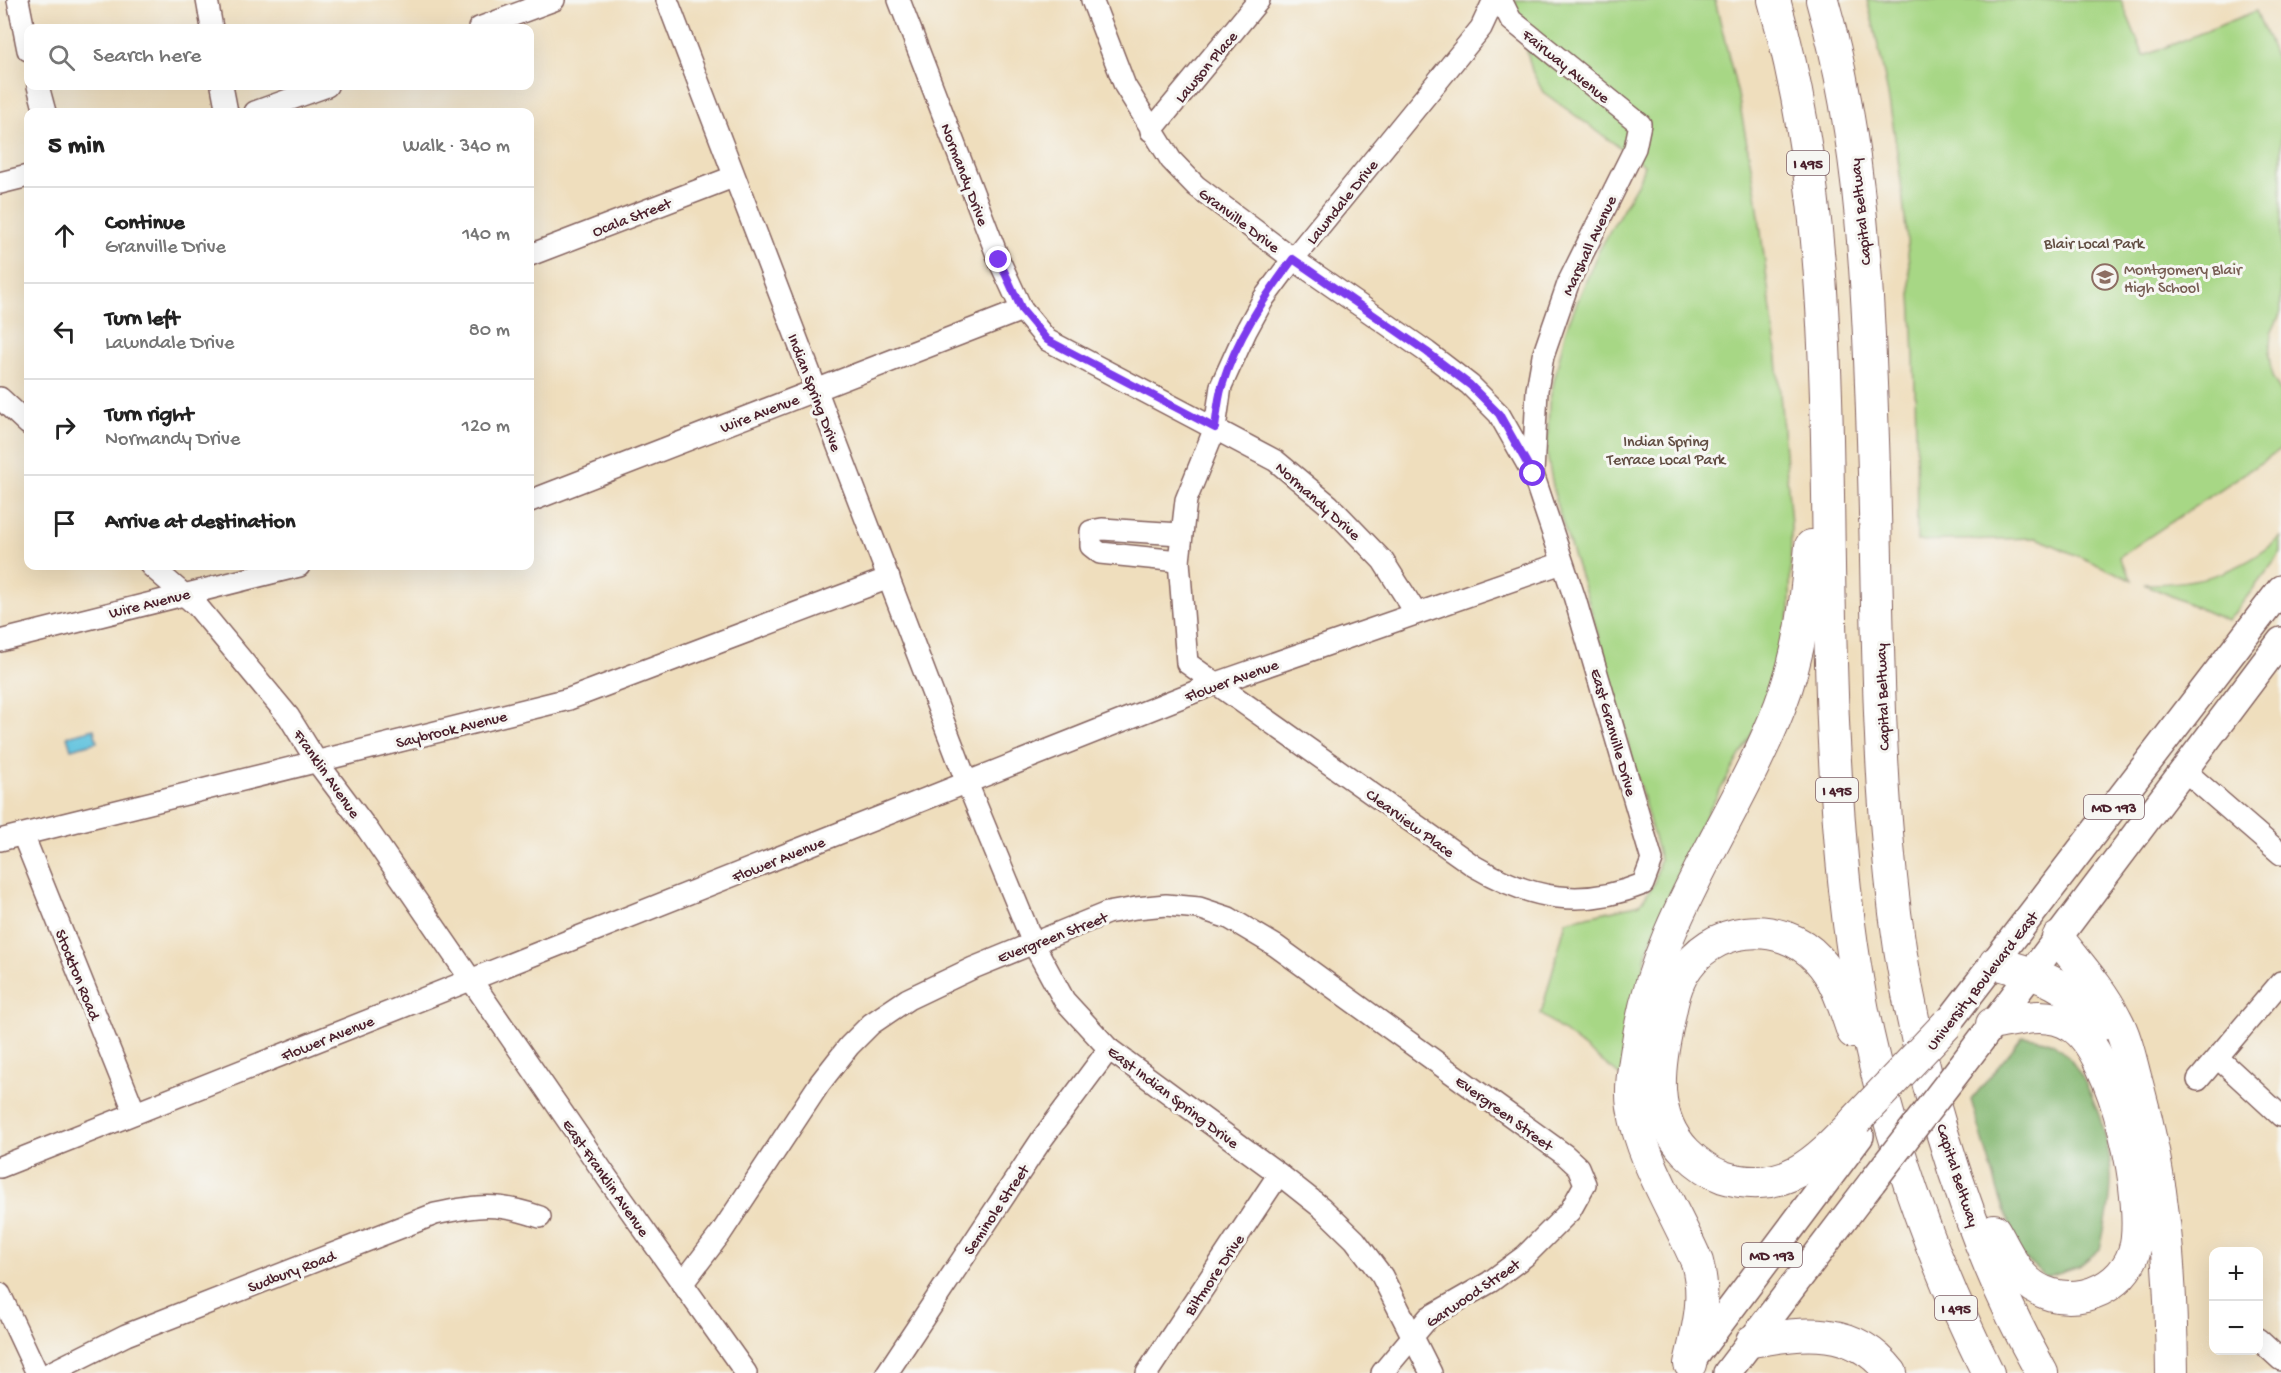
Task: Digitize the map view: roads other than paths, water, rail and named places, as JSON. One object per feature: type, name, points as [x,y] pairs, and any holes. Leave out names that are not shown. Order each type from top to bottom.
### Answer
[{"type":"highway","name":"I 495","points":[[1774,0],[1791,63],[1808,157],[1816,222],[1822,330],[1834,741],[1840,839],[1852,944],[1868,1035],[1895,1137],[1929,1240],[1988,1373]]},
{"type":"highway","name":"Capital Beltway","points":[[1822,0],[1846,106],[1862,213],[1869,330],[1882,737],[1891,879],[1904,974],[1938,1112],[1973,1220],[2007,1305],[2042,1373]]},
{"type":"highway","points":[[1686,1368],[1701,1317],[1702,1281],[1697,1262],[1638,1130],[1632,1105],[1633,1075],[1648,993],[1661,952],[1678,911],[1775,718],[1796,658],[1803,629],[1813,519],[1822,330]]},
{"type":"highway","points":[[1929,1240],[1887,1132],[1839,994],[1830,974],[1804,946],[1785,936],[1763,932],[1743,932],[1725,937],[1692,961],[1682,975],[1674,995],[1658,1077],[1660,1101],[1666,1123],[1679,1145],[1697,1163],[1718,1175],[1739,1181],[1777,1180],[1799,1172],[1858,1128],[1947,1024]]},
{"type":"highway","points":[[2058,938],[2102,995],[2118,1021],[2144,1108],[2165,1213],[2170,1274],[2172,1373]]},
{"type":"highway","points":[[1995,963],[2031,973],[2072,992],[2087,1006],[2120,1054],[2144,1108]]},
{"type":"highway","points":[[1938,1112],[1989,1220],[2023,1277],[2042,1292],[2065,1298],[2088,1295],[2107,1286],[2123,1271],[2134,1251],[2137,1222],[2135,1188],[2121,1119],[2096,1054],[2073,1026],[2057,1019],[2033,1017],[1992,1024]]},
{"type":"highway","points":[[1752,1341],[1796,1334],[1822,1333],[1847,1340],[1868,1351],[1891,1373]]},
{"type":"main road","name":"University Boulevard East","points":[[1947,1024],[2281,589]]},
{"type":"main road","name":"MD 193","points":[[1727,1373],[2185,771],[2281,641]]},
{"type":"main road","name":"MD 193","points":[[1686,1368],[1858,1128]]},
{"type":"street","points":[[18,0],[24,30]]},
{"type":"street","points":[[207,0],[211,24]]},
{"type":"street","points":[[490,24],[554,0]]},
{"type":"street","name":"Indian Spring Drive","points":[[667,0],[814,390],[967,783]]},
{"type":"street","name":"Normandy Drive","points":[[900,0],[999,260],[1022,310],[1047,340],[1276,461],[1329,505],[1383,561],[1416,613]]},
{"type":"street","name":"Granville Drive","points":[[1092,0],[1125,86],[1171,160],[1196,186],[1293,259],[1427,352],[1470,385],[1499,414],[1533,474],[1562,563]]},
{"type":"street","name":"Lawson Place","points":[[1151,131],[1259,0]]},
{"type":"street","name":"Lawndale Drive","points":[[1217,683],[1187,663],[1179,561],[1180,534],[1186,500],[1215,428],[1221,386],[1264,298],[1293,259],[1481,28],[1494,0]]},
{"type":"street","name":"Fairway Avenue","points":[[1501,0],[1510,20],[1640,124]]},
{"type":"street","points":[[39,90],[44,108]]},
{"type":"street","points":[[223,90],[226,108]]},
{"type":"street","points":[[266,108],[316,90]]},
{"type":"street","name":"Marshall Avenue","points":[[1533,474],[1537,390],[1543,356],[1569,281],[1635,148],[1640,124]]},
{"type":"street","points":[[0,183],[24,177]]},
{"type":"street","name":"Ocala Street","points":[[534,253],[733,177]]},
{"type":"street","name":"Wire Avenue","points":[[534,499],[1022,310]]},
{"type":"street","points":[[1179,561],[1100,553],[1091,546],[1091,531],[1180,534]]},
{"type":"street","name":"Flower Avenue","points":[[0,1167],[1217,683],[1562,563]]},
{"type":"street","name":"East Granville Drive","points":[[1562,563],[1652,860],[1643,884],[1628,890]]},
{"type":"street","name":"Franklin Avenue","points":[[157,570],[171,580],[198,607],[289,717],[317,762],[368,830],[470,980]]},
{"type":"street","name":"Wire Avenue","points":[[0,641],[171,580],[262,570]]},
{"type":"street","name":"Saybrook Avenue","points":[[0,840],[569,699],[889,578]]},
{"type":"street","name":"Clearview Place","points":[[1217,683],[1474,866],[1505,884],[1525,891],[1568,899],[1599,898],[1628,890]]},
{"type":"street","points":[[2185,771],[2281,854]]},
{"type":"street","name":"East Indian Spring Drive","points":[[967,783],[1034,943],[1064,1000],[1109,1049],[1279,1174],[1322,1208],[1355,1240],[1382,1276],[1431,1373]]},
{"type":"street","name":"Stockton Road","points":[[23,835],[135,1113]]},
{"type":"street","name":"Evergreen Street","points":[[682,1284],[721,1233],[820,1083],[849,1046],[872,1024],[908,999],[973,968],[1107,914],[1136,908],[1166,905],[1199,908],[1229,918],[1276,946],[1565,1155],[1578,1167],[1585,1184]]},
{"type":"street","name":"East Franklin Avenue","points":[[470,980],[746,1373]]},
{"type":"street","points":[[2198,1080],[2281,982]]},
{"type":"street","name":"Seminole Street","points":[[887,1373],[1042,1139],[1109,1049]]},
{"type":"street","points":[[2218,1058],[2281,1116]]},
{"type":"street","name":"Biltmore Drive","points":[[1147,1373],[1279,1174]]},
{"type":"street","name":"Garwood Street","points":[[1383,1373],[1429,1317],[1490,1282],[1525,1256],[1570,1211],[1585,1184]]},
{"type":"street","name":"Sudbury Road","points":[[50,1373],[126,1335],[435,1214],[477,1205],[512,1208],[540,1217]]},
{"type":"street","points":[[0,1294],[37,1373]]},
{"type":"street","points":[[2263,1343],[2281,1360]]},
{"type":"water","points":[[94,729],[97,742],[71,749],[67,736]]},
{"type":"place","name":"Montgomery Blair High School","points":[[2105,277]]},
{"type":"park label","name":"Blair Local Park","points":[[2094,242]]},
{"type":"park label","name":"Indian Spring Terrace Local Park","points":[[1666,449]]}]
